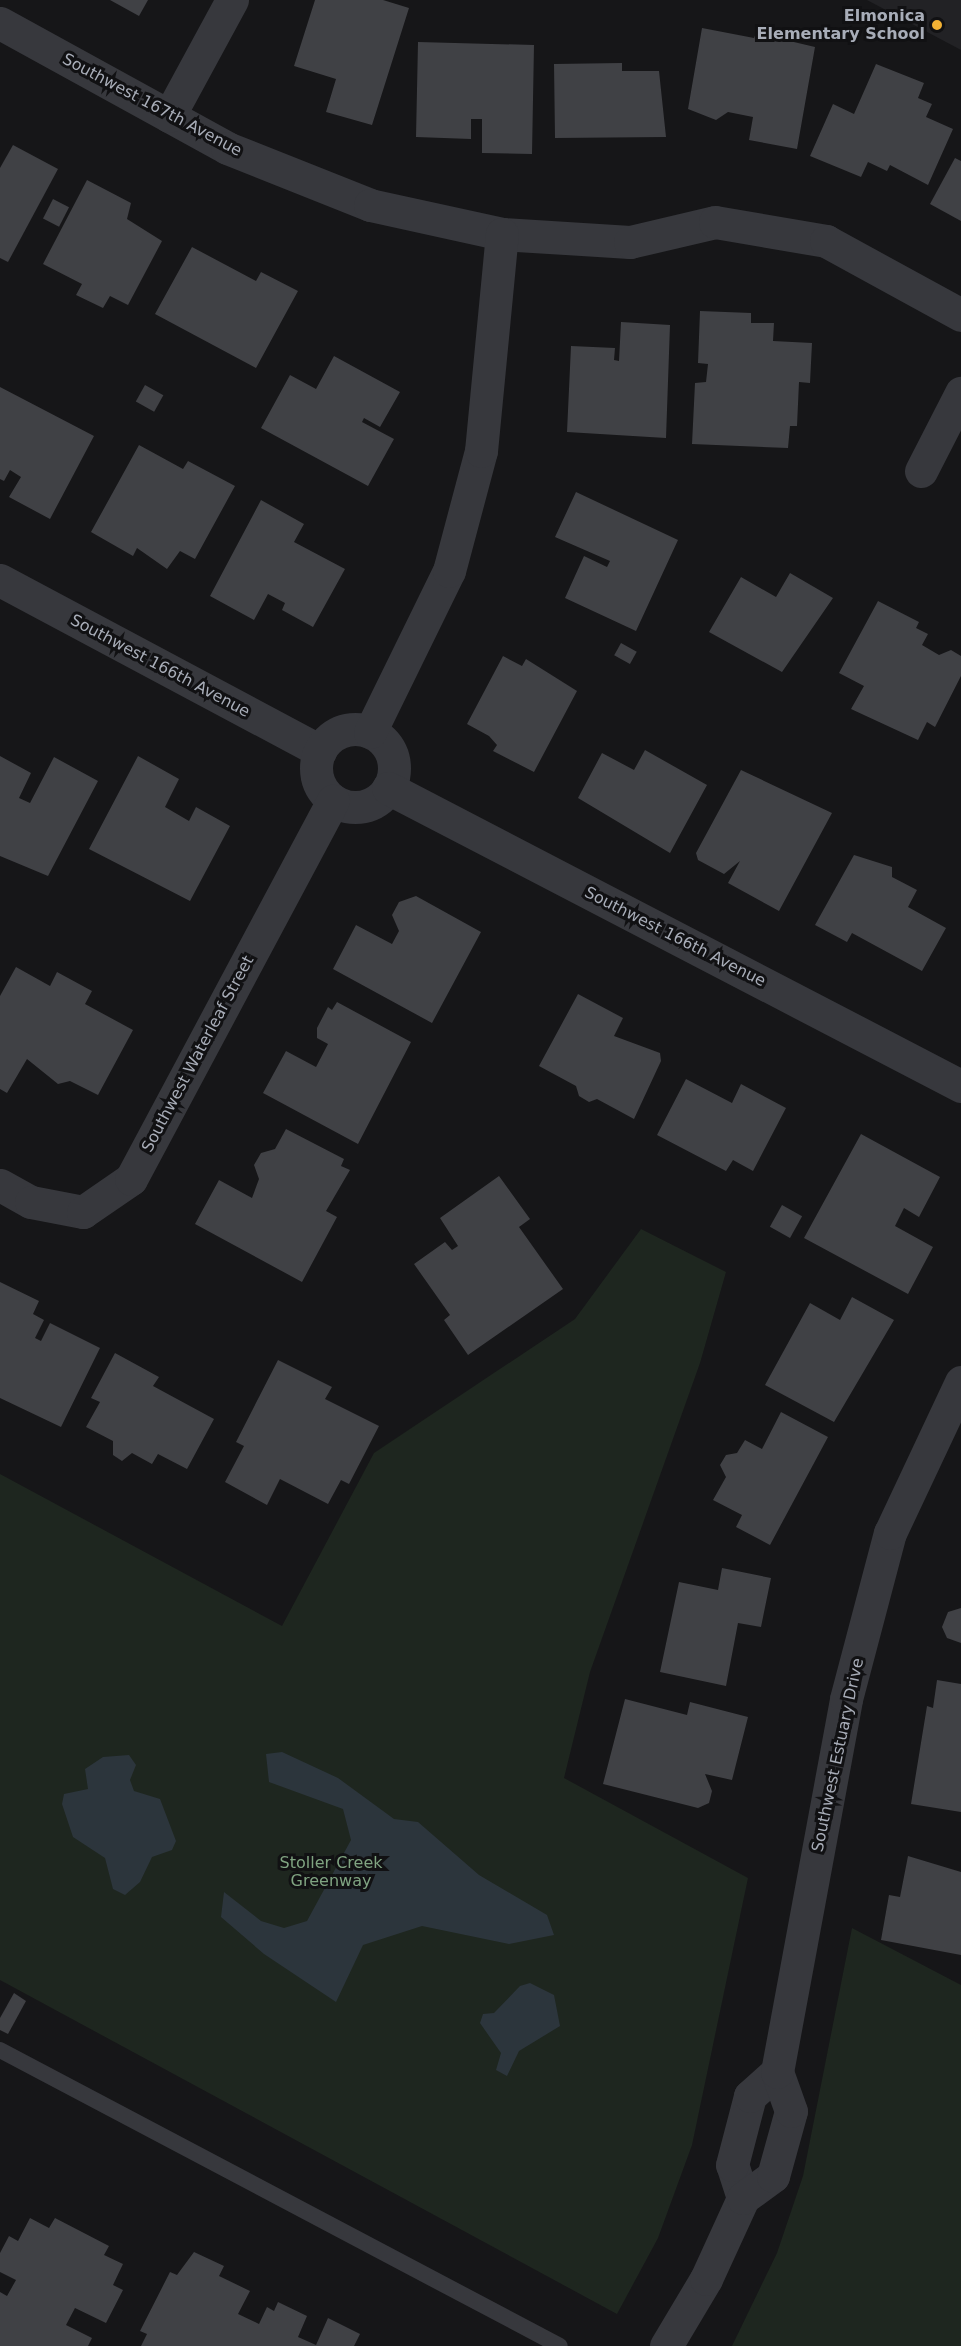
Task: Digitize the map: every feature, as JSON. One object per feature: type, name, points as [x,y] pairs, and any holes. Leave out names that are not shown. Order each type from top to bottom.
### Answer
[{"type":"street","points":[[169,116],[232,0]]},
{"type":"street","name":"Southwest 167th Avenue","points":[[0,23],[227,148],[370,205],[502,234],[630,242],[715,222],[826,241],[961,315]]},
{"type":"street","points":[[370,732],[449,571],[481,451],[502,234]]},
{"type":"street","points":[[921,471],[961,393]]},
{"type":"street","name":"Southwest 166th Avenue","points":[[0,580],[320,751]]},
{"type":"street","points":[[344,730],[370,732],[393,758],[388,788],[363,807],[333,801],[316,775],[320,751],[344,730]]},
{"type":"street","name":"Southwest 166th Avenue","points":[[388,788],[961,1086]]},
{"type":"street","name":"Southwest Waterleaf Street","points":[[0,1185],[31,1202],[83,1212],[131,1179],[333,801]]},
{"type":"street","name":"Southwest Estuary Drive","points":[[777,2072],[846,1699],[891,1533],[961,1382]]},
{"type":"street","points":[[666,2346],[706,2280],[742,2198],[773,2176],[791,2111],[777,2072],[750,2096],[732,2165],[742,2198]]},
{"type":"lane","points":[[0,2050],[560,2346]]},
{"type":"shaded area","name":"Elmonica Elementary School","points":[[867,0],[961,0],[961,50]]},
{"type":"shaded area","points":[[282,1752],[338,1778],[394,1819],[418,1822],[479,1875],[547,1915],[554,1935],[509,1944],[422,1926],[363,1945],[336,2002],[264,1954],[221,1917],[224,1892],[261,1921],[284,1928],[307,1921],[351,1840],[343,1809],[269,1782],[266,1754]]},
{"type":"shaded area","points":[[129,1755],[136,1765],[130,1780],[134,1791],[160,1799],[176,1841],[172,1850],[152,1857],[140,1882],[125,1895],[113,1889],[105,1858],[73,1837],[62,1804],[64,1794],[88,1789],[85,1769],[103,1757]]},
{"type":"shaded area","points":[[530,1983],[554,1995],[560,2026],[519,2051],[507,2076],[496,2070],[501,2053],[480,2023],[483,2014],[494,2013],[520,1986]]},
{"type":"green space","name":"Stoller Creek Greenway","points":[[641,1229],[726,1272],[700,1363],[590,1672],[564,1778],[748,1878],[692,2145],[658,2238],[617,2314],[0,1980],[0,1474],[282,1626],[374,1453],[575,1319]]},
{"type":"green space","points":[[852,1928],[961,1985],[961,2346],[732,2346],[777,2253],[803,2176]]},
{"type":"building","points":[[110,0],[148,0],[139,16]]},
{"type":"building","points":[[315,0],[383,0],[409,8],[372,125],[326,112],[336,79],[294,66]]},
{"type":"building","points":[[702,28],[754,38],[756,33],[815,47],[797,149],[749,140],[753,117],[728,112],[716,120],[688,109]]},
{"type":"building","points":[[418,42],[534,45],[532,154],[482,153],[482,119],[471,119],[471,139],[416,137]]},
{"type":"building","points":[[622,63],[622,71],[659,71],[666,137],[555,138],[554,64]]},
{"type":"building","points":[[876,64],[924,83],[918,98],[932,104],[926,117],[953,129],[928,185],[890,165],[887,171],[868,162],[861,177],[810,156],[833,104],[854,114]]},
{"type":"building","points":[[13,145],[58,169],[8,262],[0,258],[0,168]]},
{"type":"building","points":[[955,158],[961,161],[961,221],[930,204]]},
{"type":"building","points":[[87,180],[131,203],[127,219],[162,241],[128,305],[110,296],[103,308],[76,295],[82,284],[43,264]]},
{"type":"building","points":[[53,199],[69,207],[59,227],[43,219]]},
{"type":"building","points":[[192,247],[256,281],[261,272],[298,291],[256,368],[155,314]]},
{"type":"building","points":[[700,311],[751,313],[751,323],[774,323],[773,341],[812,343],[810,383],[799,382],[797,426],[790,426],[788,448],[692,444],[695,383],[706,382],[708,364],[698,363]]},
{"type":"building","points":[[621,322],[670,325],[666,438],[567,432],[571,346],[615,348],[614,360],[619,361]]},
{"type":"building","points":[[334,356],[400,392],[380,427],[364,418],[362,422],[394,439],[368,486],[261,428],[290,375],[316,389]]},
{"type":"building","points":[[145,385],[163,395],[154,412],[136,402]]},
{"type":"building","points":[[0,387],[94,436],[50,519],[9,497],[21,477],[10,470],[4,481],[0,479]]},
{"type":"building","points":[[139,445],[183,469],[188,461],[235,486],[195,559],[180,551],[167,569],[137,548],[133,556],[91,532]]},
{"type":"building","points":[[576,492],[678,540],[636,631],[565,598],[584,556],[607,567],[610,561],[555,537]]},
{"type":"building","points":[[261,500],[304,524],[294,542],[345,569],[313,627],[282,610],[285,603],[268,594],[254,620],[210,596]]},
{"type":"building","points":[[790,573],[833,598],[782,672],[709,632],[741,577],[776,597]]},
{"type":"building","points":[[878,601],[919,622],[916,628],[928,634],[922,645],[939,655],[951,650],[961,656],[961,676],[935,727],[927,722],[918,740],[851,709],[864,686],[839,673]]},
{"type":"building","points":[[621,643],[637,652],[630,664],[614,655]]},
{"type":"building","points":[[503,656],[522,666],[526,659],[577,691],[534,772],[493,751],[497,745],[489,736],[467,724]]},
{"type":"building","points":[[645,750],[707,785],[670,853],[578,798],[602,753],[634,770]]},
{"type":"building","points":[[0,756],[31,773],[19,798],[30,803],[54,757],[98,781],[48,876],[0,856]]},
{"type":"building","points":[[138,756],[179,779],[165,807],[189,821],[196,807],[230,826],[190,901],[89,849]]},
{"type":"building","points":[[741,770],[832,813],[779,911],[728,883],[740,861],[724,874],[698,860],[696,853]]},
{"type":"building","points":[[854,855],[892,867],[892,877],[917,890],[908,907],[946,928],[922,971],[852,933],[847,942],[815,925]]},
{"type":"building","points":[[416,896],[481,932],[432,1023],[333,969],[356,925],[392,944],[399,931],[392,915],[399,902]]},
{"type":"building","points":[[16,967],[50,986],[57,972],[92,991],[85,1004],[133,1030],[98,1095],[70,1081],[58,1084],[27,1059],[7,1093],[0,1089],[0,996]]},
{"type":"building","points":[[578,994],[623,1018],[614,1036],[660,1053],[661,1061],[634,1119],[597,1099],[589,1102],[579,1096],[576,1086],[539,1066]]},
{"type":"building","points":[[337,1002],[411,1042],[358,1144],[263,1093],[286,1051],[316,1067],[328,1044],[317,1038],[317,1028],[328,1007],[332,1010]]},
{"type":"building","points":[[686,1079],[732,1103],[741,1084],[786,1108],[753,1171],[733,1160],[726,1171],[657,1135]]},
{"type":"building","points":[[286,1129],[344,1159],[341,1166],[350,1170],[326,1211],[337,1217],[302,1282],[195,1224],[219,1180],[252,1198],[259,1179],[254,1165],[261,1153],[275,1149]]},
{"type":"building","points":[[861,1134],[940,1177],[919,1217],[904,1208],[895,1226],[933,1247],[908,1294],[804,1238]]},
{"type":"building","points":[[499,1176],[530,1219],[519,1227],[563,1289],[468,1355],[444,1320],[450,1315],[414,1264],[445,1242],[452,1250],[458,1246],[440,1218]]},
{"type":"building","points":[[782,1205],[802,1216],[790,1238],[770,1227]]},
{"type":"building","points":[[0,1282],[39,1301],[33,1314],[44,1320],[35,1338],[41,1341],[50,1323],[100,1348],[61,1427],[0,1398]]},
{"type":"building","points":[[852,1297],[894,1320],[834,1422],[765,1385],[810,1303],[840,1320]]},
{"type":"building","points":[[115,1353],[159,1377],[153,1386],[214,1419],[187,1469],[158,1454],[152,1464],[132,1453],[122,1461],[113,1455],[113,1441],[86,1427],[100,1402],[91,1398]]},
{"type":"building","points":[[278,1360],[332,1387],[325,1399],[379,1426],[349,1484],[341,1480],[328,1504],[280,1479],[267,1505],[225,1482],[244,1446],[236,1442]]},
{"type":"building","points":[[781,1412],[828,1437],[770,1545],[736,1527],[742,1515],[713,1500],[726,1477],[720,1465],[726,1455],[737,1453],[745,1440],[762,1449]]},
{"type":"building","points":[[722,1568],[771,1578],[761,1627],[738,1623],[726,1686],[660,1672],[679,1582],[718,1590]]},
{"type":"building","points":[[961,1608],[961,1643],[947,1638],[942,1627],[948,1612]]},
{"type":"building","points":[[937,1680],[961,1684],[961,1812],[911,1804],[927,1706],[933,1708]]},
{"type":"building","points":[[625,1699],[687,1715],[690,1702],[748,1717],[732,1780],[705,1774],[712,1791],[709,1803],[698,1808],[603,1784]]},
{"type":"building","points":[[908,1856],[961,1872],[961,1955],[881,1940],[889,1895],[900,1897]]},
{"type":"building","points":[[14,1993],[26,2001],[8,2034],[0,2030],[0,2018]]},
{"type":"building","points":[[30,2218],[49,2228],[55,2218],[109,2246],[104,2255],[123,2264],[113,2285],[123,2290],[106,2323],[75,2308],[66,2325],[92,2338],[88,2346],[0,2346],[0,2292],[7,2296],[16,2280],[0,2272],[0,2253],[9,2236],[18,2241]]},
{"type":"building","points":[[194,2252],[224,2266],[219,2276],[250,2291],[238,2314],[259,2324],[267,2307],[274,2311],[278,2302],[307,2316],[298,2337],[316,2345],[328,2318],[360,2334],[354,2346],[141,2346],[147,2334],[140,2331],[170,2272],[177,2275]]},
{"type":"place","name":"Elmonica Elementary School","points":[[937,25]]}]
